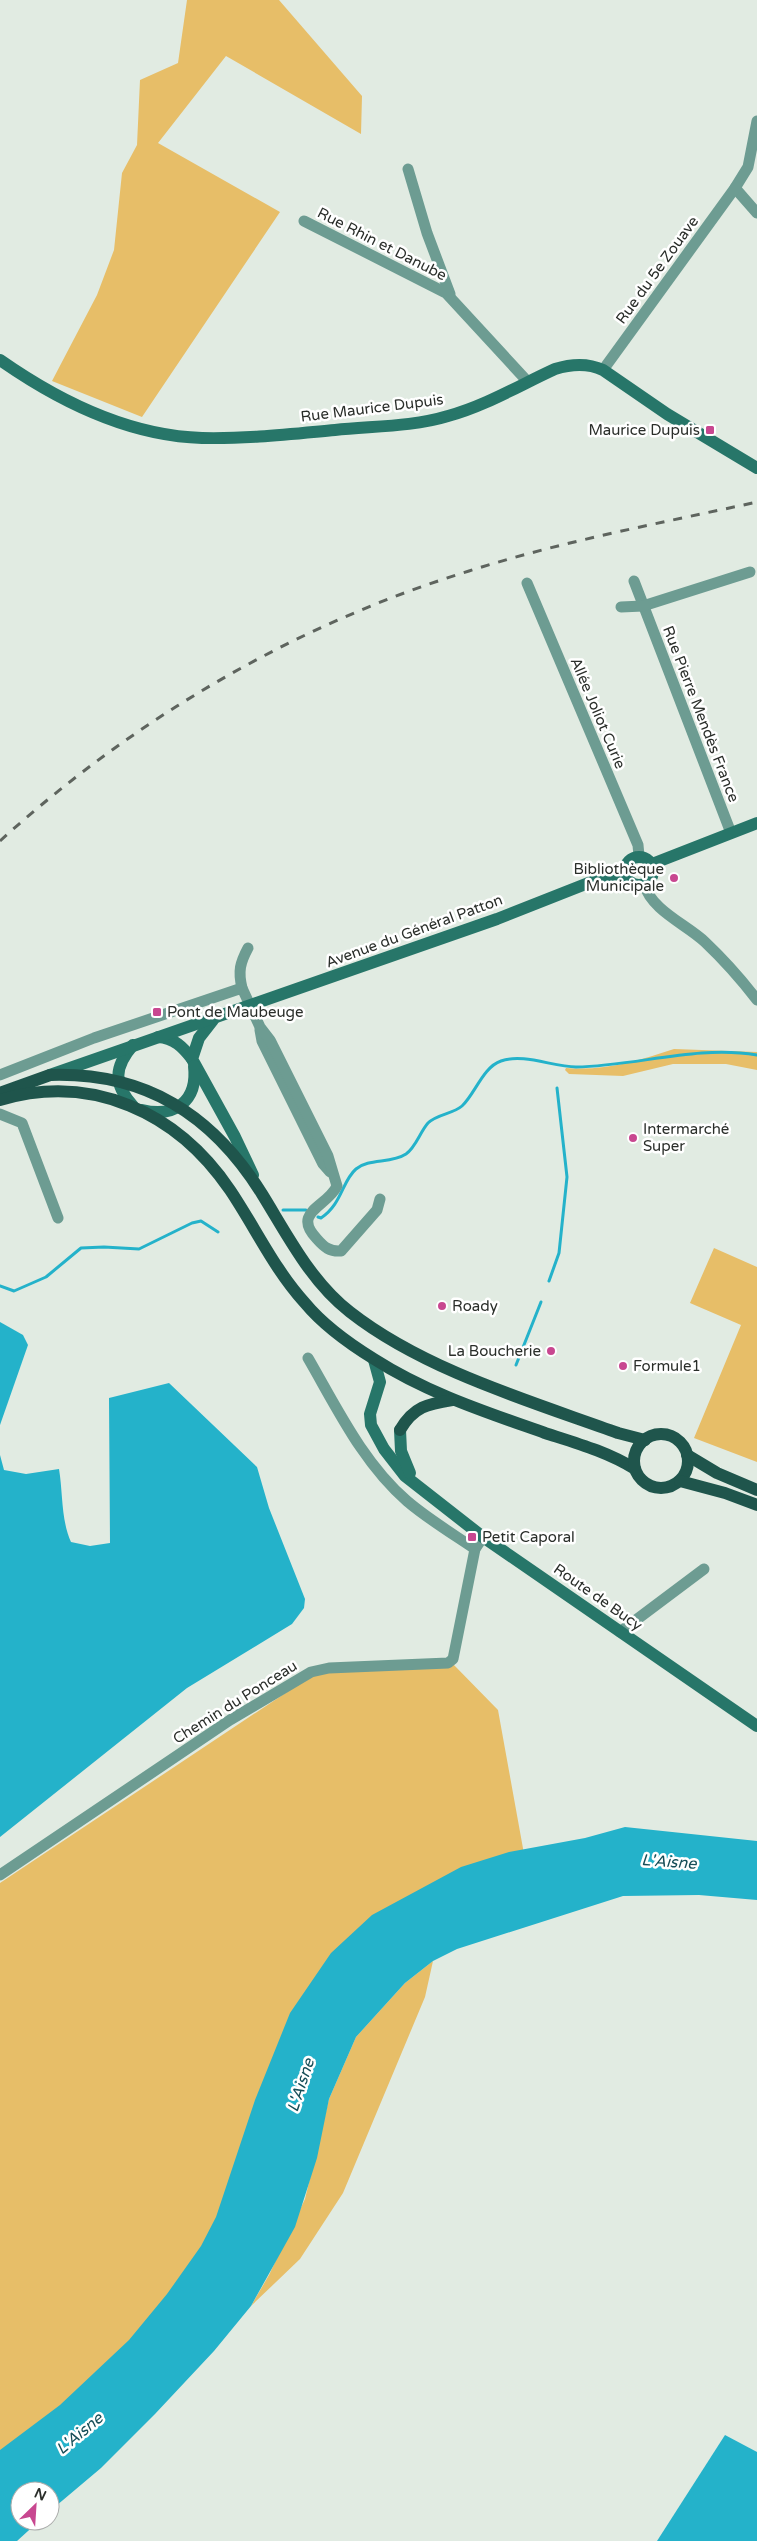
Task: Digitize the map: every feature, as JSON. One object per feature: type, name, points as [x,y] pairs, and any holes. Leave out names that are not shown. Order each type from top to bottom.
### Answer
[{"type":"main road","name":"Rue Maurice Dupuis","points":[[0,360],[34,384],[95,415],[149,430],[201,438],[258,437],[434,420],[472,408],[562,367],[584,366],[602,370],[667,414],[757,468]]},
{"type":"main road","points":[[652,864],[757,823]]},
{"type":"main road","points":[[639,856],[647,858],[652,864],[652,878],[644,884],[630,882],[625,873],[627,864],[639,856]]},
{"type":"main road","name":"Avenue du Général Patton","points":[[153,1037],[214,1019],[497,919],[606,876],[625,873]]},
{"type":"main road","points":[[0,1100],[39,1092],[58,1092],[98,1096],[157,1114],[179,1106],[193,1088],[193,1063],[199,1038],[214,1019]]},
{"type":"main road","points":[[0,1093],[153,1037],[170,1039],[179,1044],[193,1063],[235,1138],[262,1194]]},
{"type":"main road","points":[[133,1045],[121,1062],[119,1081],[125,1096],[138,1108],[189,1144],[216,1171],[230,1189],[287,1281],[319,1320],[374,1360],[453,1400],[604,1453],[635,1469],[646,1484],[654,1487],[672,1486],[680,1481],[688,1464],[687,1455]]},
{"type":"main road","points":[[50,1075],[94,1077],[119,1081],[149,1090],[179,1106],[204,1126],[235,1156],[262,1194],[302,1258],[330,1295],[348,1311],[396,1344],[422,1358],[618,1433],[645,1440],[661,1435],[669,1436],[677,1440],[687,1455],[717,1473],[757,1490]]},
{"type":"main road","name":"Route de Bucy","points":[[374,1360],[380,1382],[370,1414],[370,1425],[405,1476],[423,1492],[483,1537],[757,1726]]},
{"type":"main road","name":"Route de Bucy","points":[[423,1492],[404,1463],[399,1441],[400,1430],[407,1419],[425,1405],[453,1400]]},
{"type":"main road","points":[[635,1469],[636,1453],[645,1440]]},
{"type":"main road","points":[[680,1481],[725,1493],[757,1505]]},
{"type":"street","name":"Rue du 5e Zouave","points":[[602,370],[748,168],[757,121]]},
{"type":"street","points":[[408,169],[427,233],[451,296]]},
{"type":"street","points":[[735,188],[757,213]]},
{"type":"street","name":"Rue Rhin et Danube","points":[[304,221],[451,296],[528,382]]},
{"type":"street","points":[[622,608],[643,606],[750,572]]},
{"type":"street","name":"Rue Pierre Mendès France","points":[[634,581],[731,833]]},
{"type":"street","name":"Allée Joliot Curie","points":[[527,582],[638,844],[639,856]]},
{"type":"street","points":[[644,884],[646,891],[656,905],[704,940],[733,969],[757,1000]]},
{"type":"street","points":[[248,948],[240,962],[239,976],[242,988],[260,1027],[262,1041],[323,1164],[332,1175],[337,1186],[335,1191],[310,1212],[307,1220],[308,1229],[327,1249],[334,1252],[341,1251],[377,1210],[380,1199]]},
{"type":"street","points":[[0,1075],[94,1038],[242,988]]},
{"type":"street","points":[[0,1114],[22,1123],[58,1218]]},
{"type":"street","points":[[308,1358],[365,1454],[380,1473],[408,1501],[476,1550]]},
{"type":"street","name":"Chemin du Ponceau","points":[[0,1874],[230,1720],[311,1672],[330,1668],[448,1663],[453,1660],[476,1550],[483,1537]]},
{"type":"street","points":[[620,1632],[704,1569]]},
{"type":"shaded area","points":[[187,0],[279,0],[362,96],[361,134],[226,56],[158,143],[280,212],[142,417],[52,381],[97,295],[114,250],[122,173],[137,145],[140,80],[178,63]]},
{"type":"shaded area","points":[[674,1049],[757,1052],[757,1070],[726,1064],[673,1064],[623,1076],[569,1074],[565,1070],[566,1068],[594,1068],[621,1064]]},
{"type":"shaded area","points":[[714,1248],[757,1267],[757,1462],[694,1438],[741,1325],[690,1303]]},
{"type":"shaded area","points":[[453,1664],[498,1710],[526,1865],[356,1970],[208,2313],[0,2473],[0,1883],[317,1672]]},
{"type":"shaded area","points":[[433,1961],[425,1997],[343,2193],[300,2259],[251,2306],[269,2275],[305,2199],[329,2099],[356,2037],[405,1983]]},
{"type":"water","points":[[0,1322],[23,1335],[28,1345],[0,1425]]},
{"type":"water","points":[[169,1383],[257,1467],[269,1508],[305,1599],[304,1608],[292,1624],[187,1688],[0,1837],[0,1455],[4,1470],[26,1474],[59,1469],[64,1516],[71,1542],[90,1546],[110,1543],[109,1398]]},
{"type":"water","name":"L'Aisne","points":[[625,1827],[757,1841],[757,1900],[699,1895],[623,1896],[457,1949],[433,1961],[405,1983],[356,2037],[329,2099],[317,2158],[295,2227],[251,2306],[214,2351],[155,2414],[101,2468],[60,2503],[60,2481],[10,2481],[10,2531],[28,2531],[17,2541],[0,2541],[0,2450],[60,2405],[129,2340],[167,2294],[201,2246],[216,2217],[255,2100],[290,2013],[331,1953],[372,1915],[461,1867],[509,1852],[585,1838]]},
{"type":"water","points":[[725,2435],[757,2452],[757,2541],[657,2541]]},
{"type":"waterway","points":[[318,1217],[321,1218],[338,1200],[351,1174],[356,1169],[367,1163],[394,1159],[406,1154],[413,1147],[428,1123],[462,1106],[489,1069],[501,1061],[529,1059],[576,1067],[599,1066],[689,1054],[734,1053],[757,1055]]},
{"type":"waterway","points":[[549,1281],[559,1253],[567,1177],[557,1088]]},
{"type":"waterway","points":[[283,1210],[306,1210]]},
{"type":"waterway","points":[[0,1286],[14,1291],[46,1277],[81,1248],[139,1249],[192,1223],[201,1221],[218,1232]]},
{"type":"waterway","points":[[516,1365],[541,1302]]},
{"type":"railway","points":[[0,841],[105,755],[162,716],[220,680],[342,618],[405,593],[504,560],[612,533],[757,502]]},
{"type":"place","name":"Maurice Dupuis","points":[[710,430]]},
{"type":"place","name":"Bibliothèque Municipale","points":[[674,878]]},
{"type":"place","name":"Pont de Maubeuge","points":[[157,1012]]},
{"type":"place","name":"Intermarché Super","points":[[633,1138]]},
{"type":"place","name":"Roady","points":[[442,1306]]},
{"type":"place","name":"La Boucherie","points":[[551,1351]]},
{"type":"place","name":"Formule1","points":[[623,1366]]},
{"type":"place","name":"Petit Caporal","points":[[472,1537]]}]
